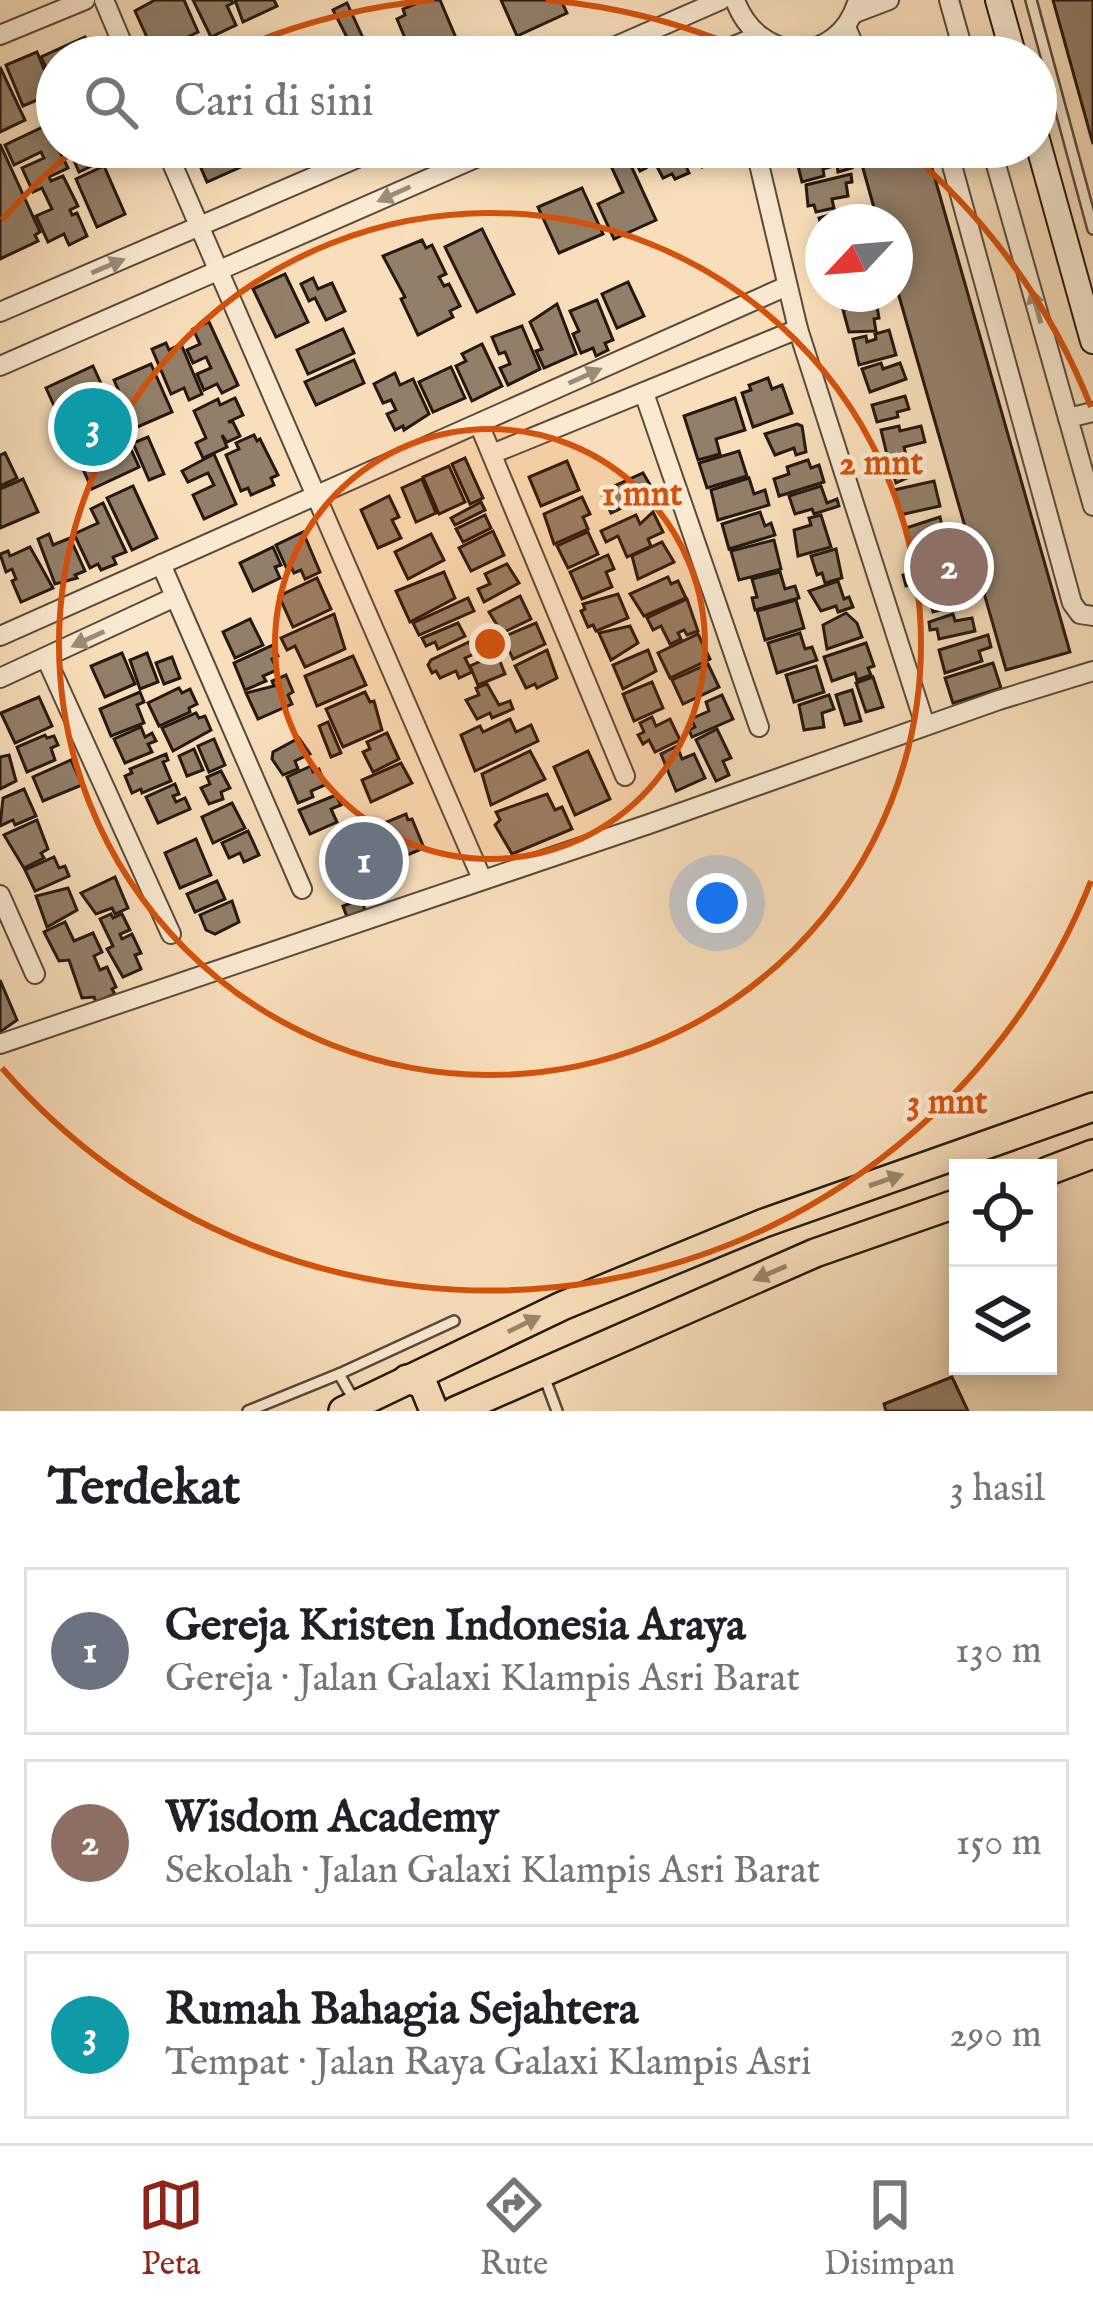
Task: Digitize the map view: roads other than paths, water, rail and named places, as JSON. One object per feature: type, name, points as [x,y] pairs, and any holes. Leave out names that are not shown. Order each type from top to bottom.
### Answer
[{"type":"main road","points":[[998,0],[1008,36]]},
{"type":"main road","points":[[1047,168],[1084,270],[1093,341]]},
{"type":"main road","points":[[350,1408],[562,1306],[764,1223],[1093,1107]]},
{"type":"main road","points":[[1057,1168],[1093,1154]]},
{"type":"main road","points":[[455,1411],[815,1253],[949,1206]]},
{"type":"main road","points":[[476,1348],[470,1361],[473,1373],[483,1387],[497,1392]]},
{"type":"main road","points":[[407,1379],[423,1384],[434,1411]]},
{"type":"street","points":[[0,35],[85,0]]},
{"type":"street","points":[[104,0],[119,36]]},
{"type":"street","points":[[639,36],[721,0]]},
{"type":"street","points":[[736,0],[742,18],[757,36]]},
{"type":"street","points":[[830,36],[853,13],[890,0]]},
{"type":"street","points":[[949,0],[959,36]]},
{"type":"street","points":[[174,168],[482,879]]},
{"type":"street","points":[[0,312],[335,168]]},
{"type":"street","points":[[0,366],[453,168]]},
{"type":"street","points":[[760,168],[799,329],[926,725]]},
{"type":"street","points":[[953,168],[1072,603],[1080,614],[1093,616]]},
{"type":"street","points":[[998,168],[1081,415],[1093,506]]},
{"type":"street","points":[[0,636],[787,286]]},
{"type":"street","points":[[492,454],[799,329]]},
{"type":"street","points":[[644,393],[759,727]]},
{"type":"street","points":[[479,424],[626,776]]},
{"type":"street","points":[[161,564],[302,889]]},
{"type":"street","points":[[0,679],[175,597]]},
{"type":"street","points":[[46,658],[171,934]]},
{"type":"street","points":[[0,1044],[1093,671]]},
{"type":"street","points":[[0,896],[35,974]]},
{"type":"lane","points":[[1031,0],[1041,36]]},
{"type":"lane","points":[[1057,96],[1093,229]]},
{"type":"lane","points":[[248,1411],[454,1321]]},
{"type":"lane","points":[[542,1371],[556,1411]]},
{"type":"lane","points":[[339,1374],[350,1408]]},
{"type":"place","name":"Rumah Bahagia Sejahtera","points":[[93,427]]},
{"type":"place","name":"Wisdom Academy","points":[[949,567]]},
{"type":"place","name":"Gereja Kristen Indonesia Araya","points":[[364,861]]}]
